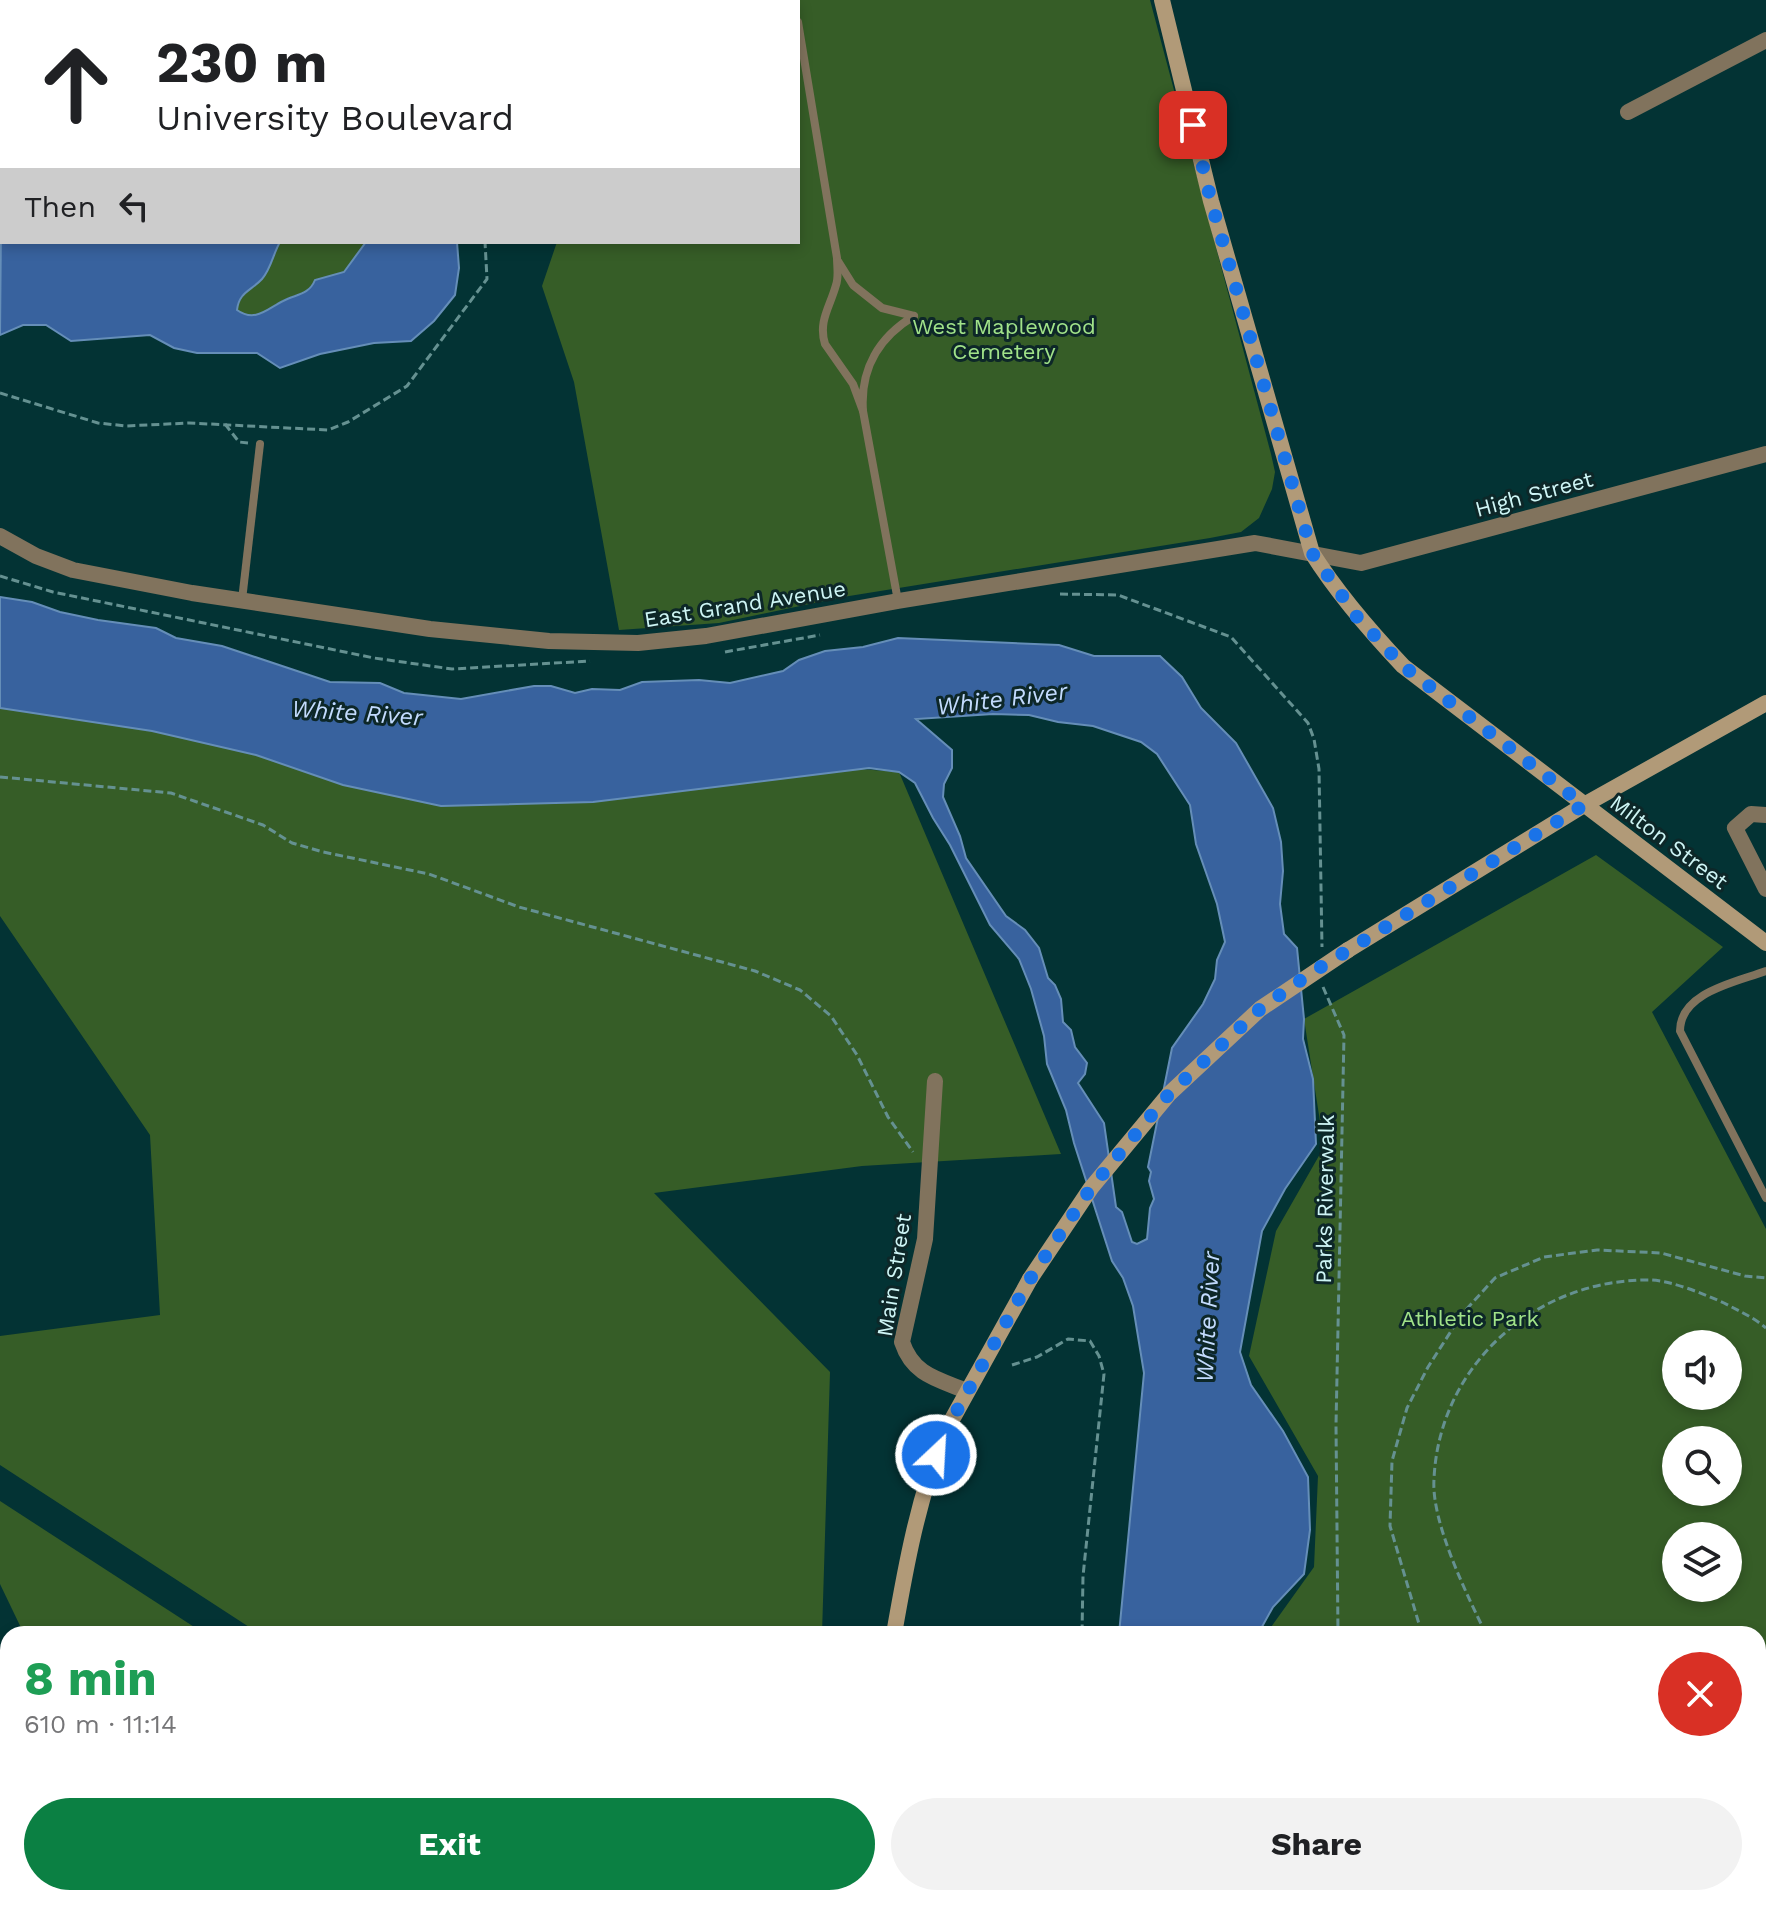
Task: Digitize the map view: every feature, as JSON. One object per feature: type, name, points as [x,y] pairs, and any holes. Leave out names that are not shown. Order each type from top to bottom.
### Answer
[{"type":"main road","name":"Milton Street","points":[[1162,0],[1211,201],[1312,553],[1357,617],[1403,666],[1766,943]]},
{"type":"main road","points":[[895,1626],[910,1540],[925,1484],[944,1434],[1030,1279],[1091,1188],[1169,1094],[1260,1009],[1348,950],[1584,805],[1766,703]]},
{"type":"street","points":[[1628,112],[1766,40]]},
{"type":"street","name":"High Street","points":[[1312,553],[1361,563],[1766,454]]},
{"type":"street","name":"East Grand Avenue","points":[[0,536],[36,556],[73,570],[242,600],[430,629],[549,641],[638,643],[706,636],[898,601],[1255,543],[1312,553]]},
{"type":"street","points":[[1758,815],[1735,828],[1766,889]]},
{"type":"street","name":"Main Street","points":[[935,1081],[925,1239],[902,1342],[908,1358],[926,1375],[967,1391]]},
{"type":"lane","points":[[800,34],[837,258],[838,282],[821,329],[825,344],[853,384],[863,411]]},
{"type":"lane","points":[[837,258],[853,285],[882,308],[914,316],[896,327],[879,345],[861,391],[898,601]]},
{"type":"lane","points":[[242,600],[260,444]]},
{"type":"lane","points":[[1766,971],[1705,995],[1689,1006],[1680,1020],[1680,1031],[1766,1198]]},
{"type":"path","points":[[0,393],[98,423],[126,426],[225,424],[328,430],[348,422],[407,386],[487,279],[485,244]]},
{"type":"path","points":[[225,424],[239,442],[260,444]]},
{"type":"path","points":[[1319,769],[1323,959]]},
{"type":"path","points":[[0,777],[171,793],[263,825],[292,843],[429,874],[519,907],[755,971],[800,990],[831,1016],[857,1055],[888,1117],[913,1153],[930,1163]]},
{"type":"path","name":"Parks Riverwalk","points":[[1323,975],[1323,991],[1344,1035],[1336,1425],[1338,1626]]},
{"type":"path","points":[[1420,1626],[1390,1526],[1392,1461],[1407,1408],[1428,1367],[1462,1314],[1495,1278],[1544,1257],[1597,1250],[1661,1253],[1745,1276],[1766,1278]]},
{"type":"path","points":[[1482,1626],[1440,1523],[1433,1482],[1440,1432],[1460,1388],[1477,1361],[1496,1340],[1533,1312],[1583,1287],[1651,1280],[1705,1294],[1754,1318],[1766,1328]]},
{"type":"path","points":[[1012,1365],[1037,1357],[1068,1339],[1090,1341],[1099,1356],[1104,1374],[1083,1576],[1082,1626]]},
{"type":"green space","name":"West Maplewood Cemetery","points":[[800,0],[1150,0],[1271,454],[1275,472],[1272,489],[1259,518],[1241,532],[843,597],[719,623],[619,630],[574,382],[542,286],[556,244],[800,244]]},
{"type":"green space","points":[[279,244],[365,244],[344,272],[315,280],[305,291],[261,313],[249,315],[236,310],[243,295],[258,283],[270,266]]},
{"type":"green space","points":[[0,704],[899,772],[1061,1154],[862,1166],[654,1193],[830,1372],[822,1626],[248,1626],[0,1465],[0,1336],[160,1315],[150,1135],[0,916]]},
{"type":"green space","name":"Athletic Park","points":[[1596,855],[1723,947],[1652,1012],[1766,1229],[1766,1626],[1272,1626],[1314,1567],[1318,1476],[1249,1356],[1276,1231],[1324,1147],[1304,1019]]},
{"type":"green space","points":[[0,1501],[193,1626],[20,1626],[0,1584]]},
{"type":"water","points":[[1,244],[279,244],[265,275],[243,295],[238,304],[237,310],[243,314],[255,315],[306,291],[315,280],[344,272],[365,244],[457,244],[459,268],[455,295],[434,321],[411,341],[374,343],[320,354],[280,368],[257,353],[197,353],[174,348],[150,335],[71,341],[46,325],[23,325],[0,335]]},
{"type":"water","name":"White River","points":[[0,597],[32,602],[98,620],[156,628],[176,638],[222,646],[330,682],[380,683],[404,693],[461,699],[534,686],[551,686],[575,693],[592,689],[620,690],[642,682],[699,680],[730,683],[783,671],[799,660],[825,651],[863,647],[898,638],[1059,645],[1094,656],[1160,656],[1182,677],[1201,708],[1236,743],[1273,808],[1281,842],[1283,871],[1280,904],[1284,934],[1297,948],[1303,1039],[1313,1079],[1316,1144],[1285,1189],[1262,1231],[1240,1352],[1251,1385],[1283,1431],[1308,1477],[1310,1530],[1304,1574],[1273,1607],[1262,1626],[1120,1626],[1144,1373],[1133,1306],[1123,1278],[1112,1261],[1066,1110],[1047,1064],[1044,1036],[1019,959],[990,925],[915,783],[899,772],[869,768],[593,802],[441,806],[343,785],[256,755],[152,731],[0,708]],"holes":[[[993,714],[1029,715],[1093,726],[1141,742],[1157,754],[1190,805],[1196,844],[1217,904],[1225,942],[1217,960],[1215,979],[1203,1004],[1172,1048],[1148,1167],[1154,1199],[1147,1239],[1137,1244],[1132,1242],[1122,1212],[1116,1207],[1104,1123],[1078,1083],[1085,1074],[1087,1063],[1075,1047],[1071,1030],[1063,1022],[1061,999],[1048,978],[1039,948],[1025,930],[1006,916],[966,858],[943,797],[944,784],[952,768],[952,750],[916,719]]]},
{"type":"route","points":[[936,1455],[944,1434],[1030,1279],[1091,1188],[1169,1094],[1260,1009],[1311,973],[1584,805],[1403,666],[1357,617],[1312,553],[1211,201],[1193,125]]}]
